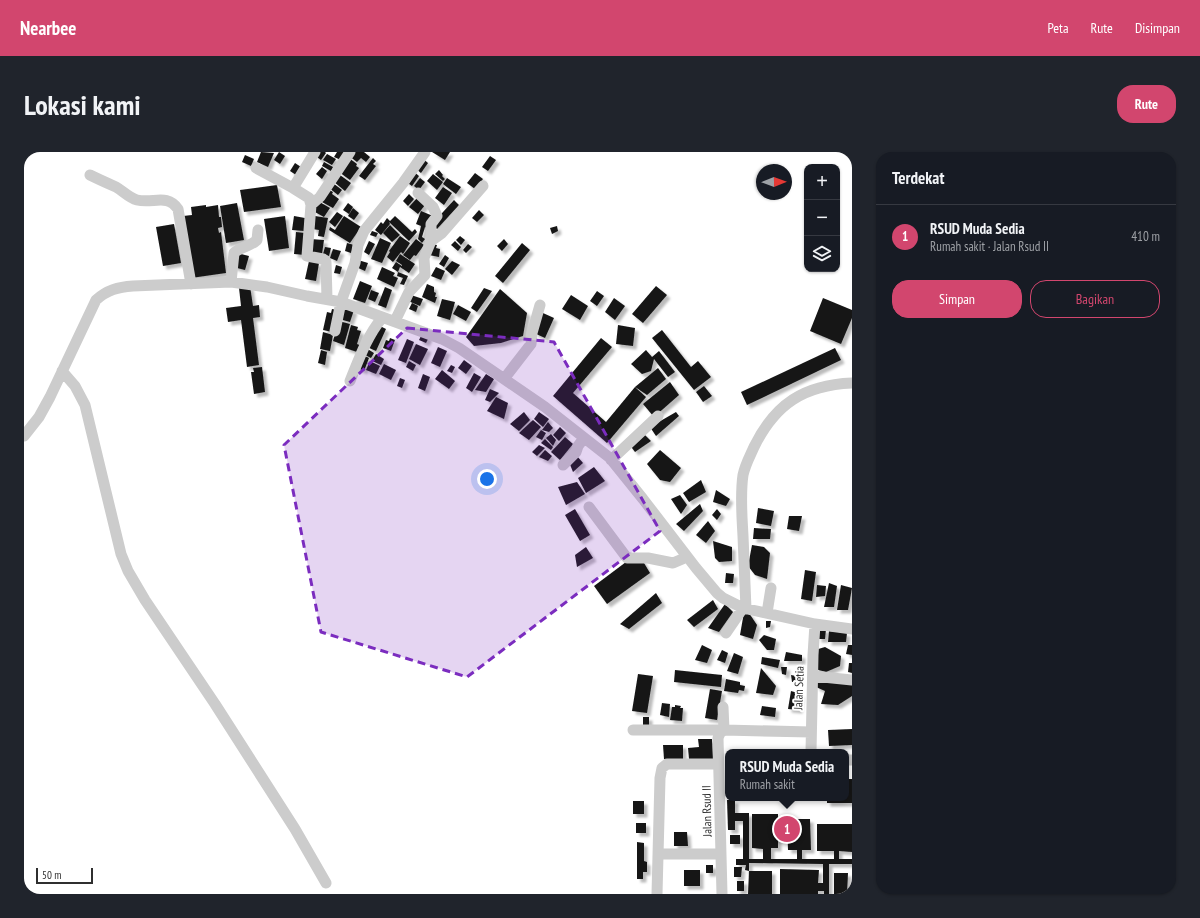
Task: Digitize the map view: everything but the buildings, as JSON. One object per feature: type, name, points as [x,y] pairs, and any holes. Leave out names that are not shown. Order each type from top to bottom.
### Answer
[{"type":"street","points":[[293,188],[315,152]]},
{"type":"street","points":[[311,205],[320,197],[350,152]]},
{"type":"street","points":[[335,331],[341,302],[355,263],[358,245],[364,231],[403,183],[425,152]]},
{"type":"street","points":[[256,168],[309,198],[311,205],[307,256],[323,259],[326,262],[327,299]]},
{"type":"street","points":[[90,175],[138,200],[165,200],[174,203],[178,209],[191,284]]},
{"type":"street","points":[[431,241],[442,233],[483,186]]},
{"type":"street","points":[[395,321],[409,292],[424,277],[424,258],[431,241],[431,224],[437,216],[433,207],[418,193]]},
{"type":"street","points":[[231,282],[234,252],[239,248],[252,245],[257,240],[258,230]]},
{"type":"street","points":[[24,436],[39,417],[96,300],[103,294],[120,287],[231,282],[267,287],[341,302],[442,339],[459,348],[545,407],[611,460],[716,593],[723,598],[745,609],[815,624],[852,629]]},
{"type":"street","points":[[504,379],[531,344],[532,333],[540,305]]},
{"type":"street","points":[[350,381],[360,357],[376,326],[382,318]]},
{"type":"street","points":[[62,371],[75,386],[84,405],[121,554],[128,571],[145,600],[215,704],[295,829],[326,883]]},
{"type":"street","points":[[726,633],[745,609],[741,503],[743,474],[747,461],[763,429],[788,402],[799,395],[825,386],[852,383]]},
{"type":"street","points":[[611,460],[658,416]]},
{"type":"street","points":[[563,465],[576,452],[578,446],[584,438]]},
{"type":"street","points":[[589,507],[627,558],[648,558],[673,563],[687,557]]},
{"type":"street","points":[[767,613],[771,588]]},
{"type":"street","name":"Jalan Setia","points":[[811,749],[815,624]]},
{"type":"street","points":[[813,676],[852,680]]},
{"type":"street","points":[[723,707],[724,730]]},
{"type":"street","points":[[633,730],[811,732]]},
{"type":"street","name":"Jalan Rsud II","points":[[722,894],[718,738],[720,732],[724,730]]},
{"type":"street","points":[[657,894],[660,778],[662,768],[667,764],[718,764]]},
{"type":"street","points":[[659,854],[721,854]]},
{"type":"highlighted area","points":[[407,328],[554,342],[660,531],[467,677],[321,632],[284,445]]},
{"type":"place","name":"RSUD Muda Sedia","points":[[787,829]]}]
